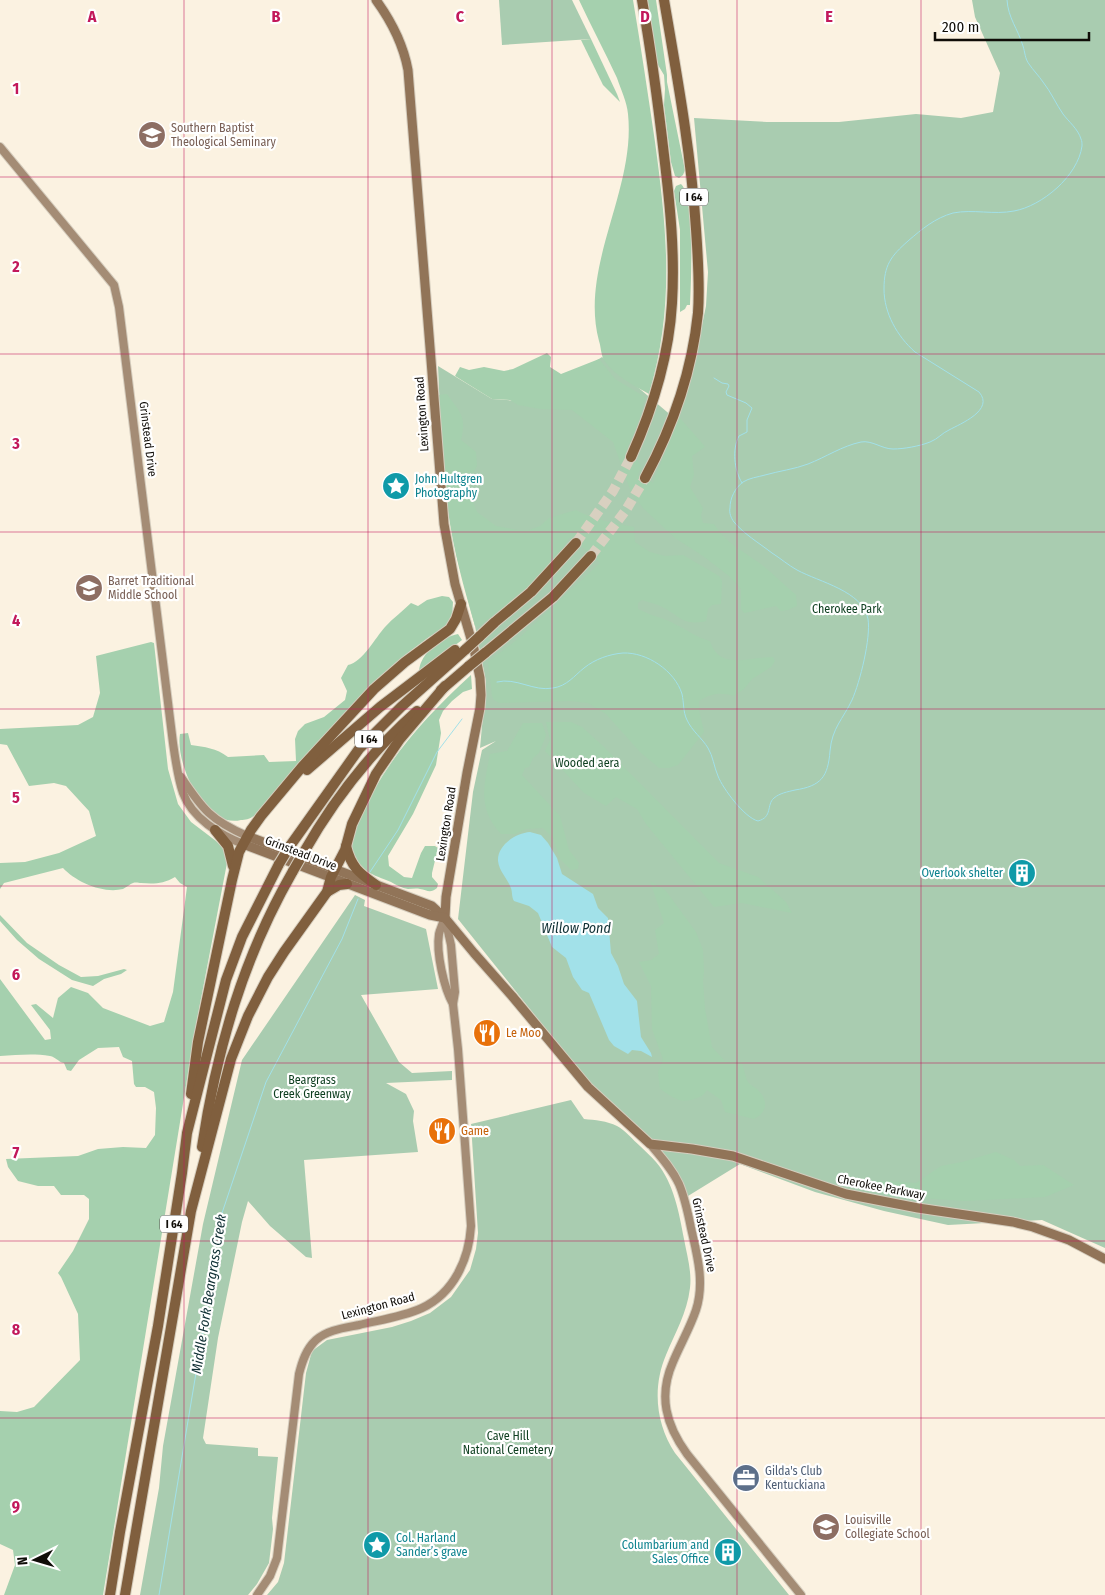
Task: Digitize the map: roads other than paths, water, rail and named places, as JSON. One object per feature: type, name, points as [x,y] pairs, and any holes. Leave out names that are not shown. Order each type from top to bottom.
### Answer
[{"type":"highway","name":"I 64","points":[[631,457],[648,416],[658,384],[666,350],[672,305],[673,260],[668,190],[642,0]]},
{"type":"highway","name":"I 64","points":[[645,478],[668,430],[681,393],[691,355],[700,279],[693,188],[664,0]]},
{"type":"highway","name":"I 64","points":[[110,1595],[160,1316],[187,1133],[226,980],[242,937],[290,846],[360,748],[465,646],[531,592],[576,543]]},
{"type":"highway","name":"I 64","points":[[125,1595],[214,1080],[228,1022],[262,928],[276,900],[320,825],[355,778],[394,734],[445,686],[553,596],[591,556]]},
{"type":"highway","points":[[187,1133],[198,1042],[233,873],[245,840],[254,824],[286,789],[302,767],[374,689],[405,662],[450,629],[461,604]]},
{"type":"highway","points":[[286,789],[380,707],[465,646]]},
{"type":"highway","points":[[194,1195],[230,1059],[248,1016],[264,984],[284,952],[327,892],[332,873],[346,846],[359,808],[376,774],[400,739],[445,686]]},
{"type":"highway","points":[[215,830],[228,846],[233,873]]},
{"type":"highway","points":[[346,846],[349,860],[356,869],[376,885]]},
{"type":"highway","points":[[327,892],[339,885],[347,884]]},
{"type":"main road","name":"Lexington Road","points":[[257,1595],[270,1576],[277,1558],[299,1374],[308,1350],[319,1338],[333,1331],[407,1313],[431,1303],[453,1282],[465,1259],[470,1241],[471,1226],[453,1004],[455,992],[451,945],[445,918],[446,897],[480,708],[481,686],[444,524],[408,70],[399,37],[376,0]]},
{"type":"main road","name":"Grinstead Drive","points":[[0,147],[114,285],[148,531],[173,743],[183,793],[191,806],[215,830],[332,873],[376,885],[432,906],[445,918],[588,1087],[650,1144],[668,1164],[679,1185],[687,1208],[700,1273],[696,1310],[672,1364],[667,1380],[666,1403],[668,1419],[675,1437],[687,1454],[801,1595]]},
{"type":"main road","name":"Grinstead Drive","points":[[179,773],[195,799],[211,816],[245,840]]},
{"type":"main road","name":"Grinstead Drive","points":[[332,873],[347,884],[430,915],[445,918]]},
{"type":"main road","name":"Lexington Road","points":[[445,918],[439,935],[439,951],[443,977],[453,1004]]},
{"type":"main road","name":"Cherokee Parkway","points":[[650,1144],[733,1156],[846,1194],[1026,1225],[1069,1240],[1105,1259]]},
{"type":"water","name":"Willow Pond","points":[[530,832],[541,835],[557,858],[562,874],[593,894],[598,908],[608,918],[611,953],[624,984],[637,1001],[641,1037],[652,1057],[641,1051],[632,1050],[628,1054],[614,1046],[609,1040],[589,993],[582,990],[573,977],[566,958],[552,947],[538,913],[529,906],[514,901],[509,883],[499,865],[499,855],[504,845],[513,837]]},
{"type":"waterway","name":"Middle Fork Beargrass Creek","points":[[497,682],[511,681],[539,688],[553,688],[566,683],[593,662],[613,654],[623,653],[641,656],[659,664],[673,678],[682,694],[687,720],[708,748],[721,782],[735,802],[753,819],[758,821],[766,817],[770,804],[776,796],[811,786],[817,783],[825,774],[833,736],[852,700],[858,682],[868,637],[868,619],[858,601],[849,594],[794,568],[742,530],[731,517],[731,501],[735,490],[745,481],[803,466],[854,444],[869,442],[893,449],[912,447],[930,442],[974,416],[983,405],[983,399],[979,392],[915,352],[903,339],[893,324],[886,307],[884,281],[887,267],[893,256],[929,224],[953,213],[1006,212],[1025,208],[1036,203],[1057,188],[1074,168],[1079,157],[1082,146],[1080,135],[1063,114],[1046,86],[1028,62],[1011,18],[1007,0]]},
{"type":"waterway","points":[[714,378],[728,384],[727,395],[746,403],[752,408],[747,420],[747,432],[739,436],[735,447],[736,466],[742,483]]},
{"type":"waterway","name":"Middle Fork Beargrass Creek","points":[[370,872],[398,830],[437,752],[462,719]]},
{"type":"waterway","name":"Middle Fork Beargrass Creek","points":[[159,1595],[210,1289],[218,1225],[266,1082],[342,939],[358,899]]},
{"type":"tunnel","points":[[576,543],[613,491],[631,457]]},
{"type":"tunnel","points":[[591,556],[626,510],[645,478]]},
{"type":"place","name":"Southern Baptist Theological Seminary","points":[[152,135]]},
{"type":"place","name":"John Hultgren Photography","points":[[396,486]]},
{"type":"place","name":"Barret Traditional Middle School","points":[[89,588]]},
{"type":"place","name":"Overlook shelter","points":[[1022,873]]},
{"type":"place","name":"Le Moo","points":[[487,1033]]},
{"type":"place","name":"Game","points":[[442,1131]]},
{"type":"place","name":"Gilda's Club Kentuckiana","points":[[746,1478]]},
{"type":"place","name":"Louisville Collegiate School","points":[[826,1527]]},
{"type":"place","name":"Col. Harland Sander’s grave","points":[[377,1545]]},
{"type":"place","name":"Columbarium and Sales Office","points":[[728,1552]]},
{"type":"park label","name":"Cherokee Park","points":[[847,609]]},
{"type":"park label","name":"Wooded aera","points":[[587,763]]},
{"type":"park label","name":"Beargrass Creek Greenway","points":[[312,1087]]},
{"type":"park label","name":"Cave Hill National Cemetery","points":[[508,1443]]}]
